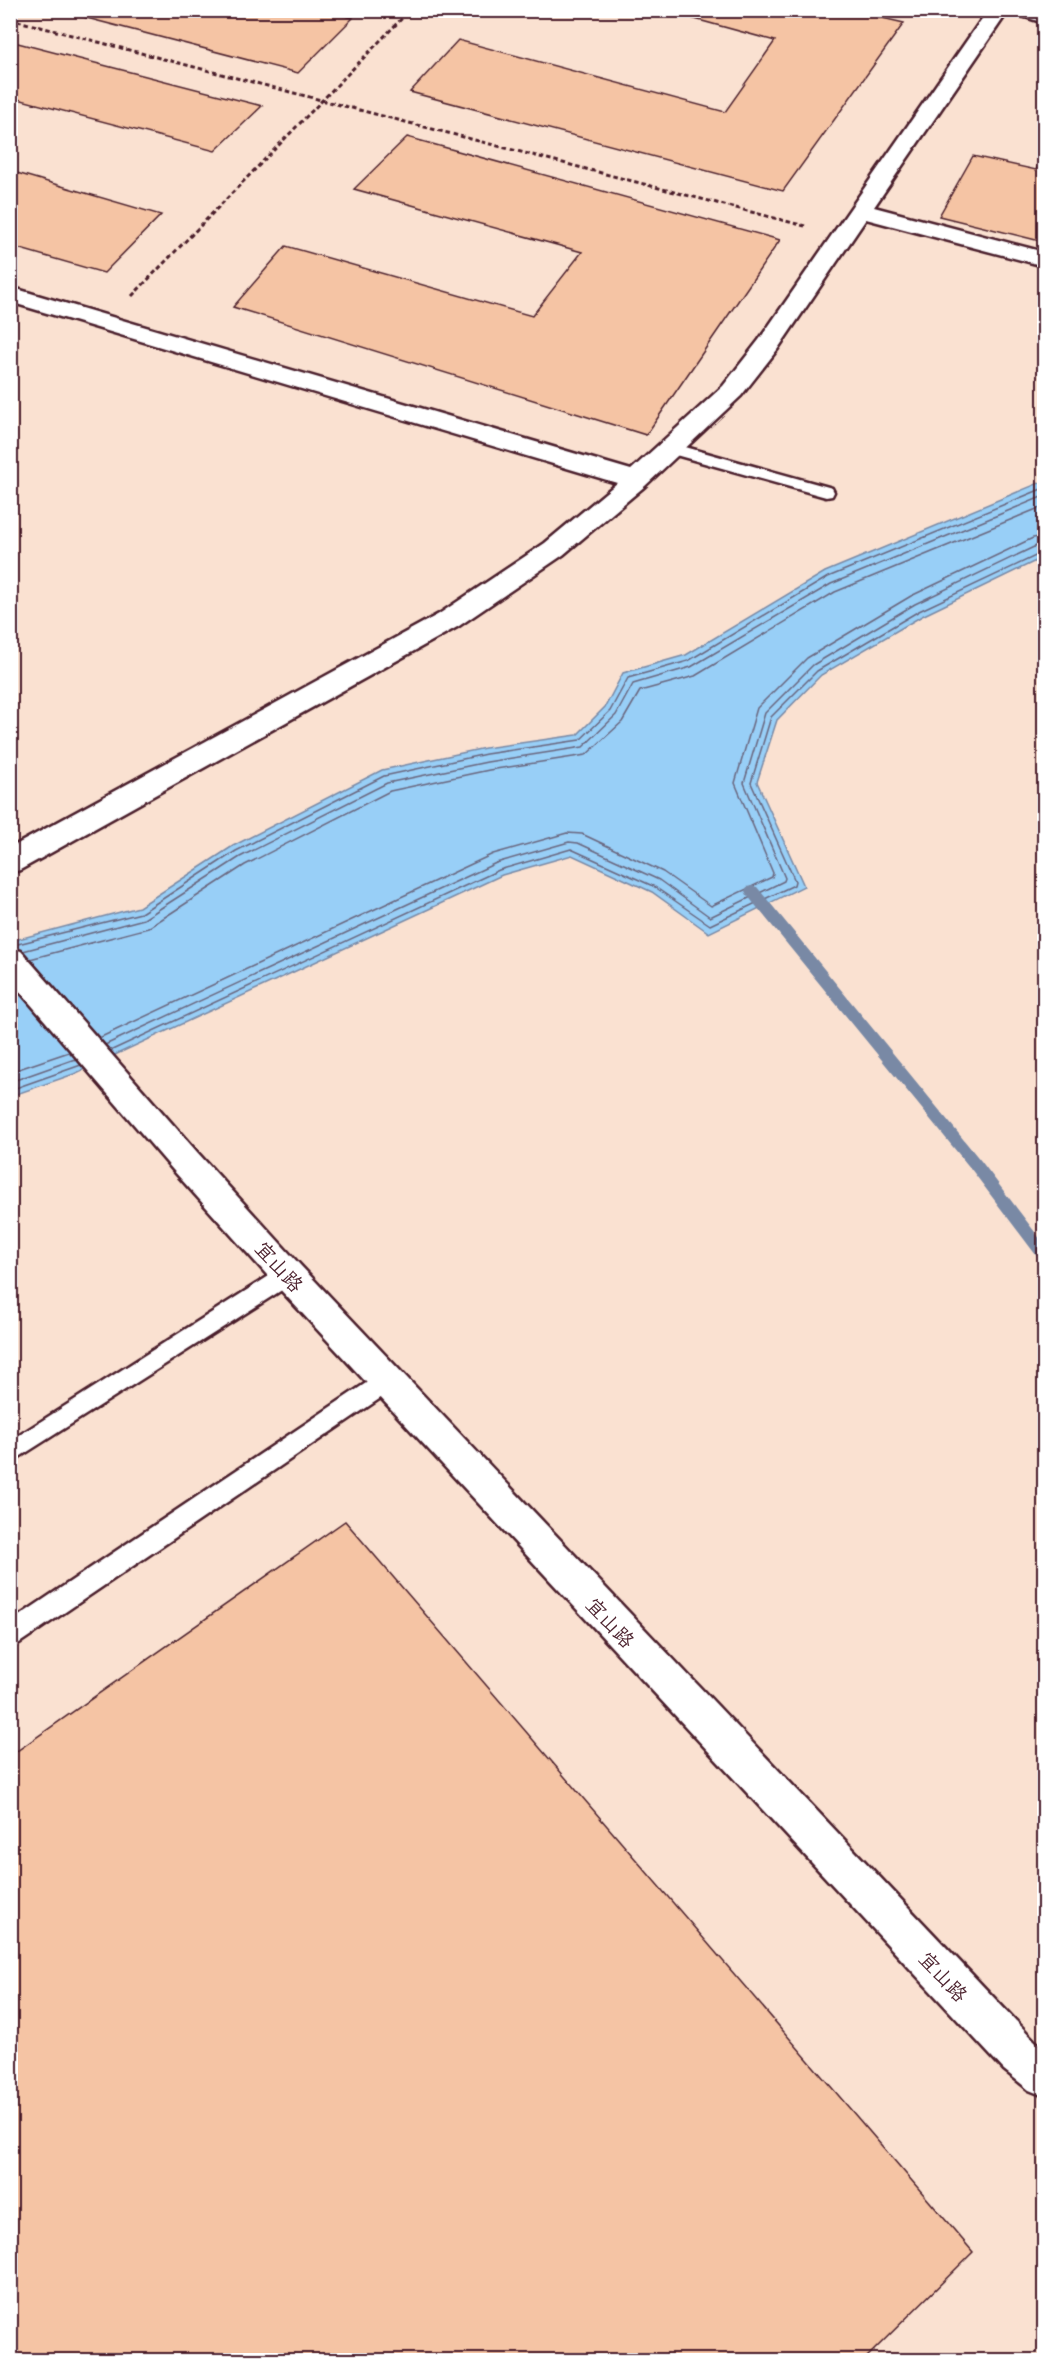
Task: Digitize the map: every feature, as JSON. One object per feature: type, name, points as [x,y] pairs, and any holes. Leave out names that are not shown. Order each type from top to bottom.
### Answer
[{"type":"street","points":[[10,862],[449,620],[554,549],[636,480],[732,391],[768,345],[999,10]]},
{"type":"street","points":[[1023,10],[1044,17]]},
{"type":"street","points":[[862,211],[1044,259]]},
{"type":"street","points":[[10,294],[636,480]]},
{"type":"street","name":"宜山路","points":[[10,959],[185,1161],[386,1382],[1019,2055],[1044,2075]]},
{"type":"lane","points":[[671,448],[826,492]]},
{"type":"lane","points":[[10,1453],[288,1275]]},
{"type":"lane","points":[[10,1636],[386,1382]]},
{"type":"path","points":[[106,322],[410,10]]},
{"type":"path","points":[[10,19],[843,236]]},
{"type":"shaded area","points":[[11,11],[1044,11],[1044,2360],[11,2360]]},
{"type":"water","points":[[1044,481],[1044,557],[922,616],[821,675],[777,720],[757,782],[804,886],[709,933],[652,892],[572,855],[502,875],[74,1074],[11,1096],[11,941],[139,907],[233,846],[382,770],[485,748],[577,735],[605,707],[623,673],[686,655],[825,572]]},
{"type":"building","points":[[56,10],[321,10],[353,18],[298,73]]},
{"type":"building","points":[[662,10],[848,10],[904,23],[783,191],[410,92],[458,40],[725,112],[775,41]]},
{"type":"building","points":[[10,41],[262,106],[215,151],[10,97]]},
{"type":"building","points":[[407,137],[780,240],[646,435],[233,307],[286,246],[532,316],[582,252],[354,189]]},
{"type":"building","points":[[1044,153],[1044,242],[939,216],[973,156],[1036,170]]},
{"type":"building","points":[[10,171],[161,215],[104,273],[10,246]]},
{"type":"building","points":[[345,1521],[973,2252],[864,2360],[10,2360],[10,1756]]},
{"type":"waterway","points":[[752,891],[976,1165],[1044,1255]]}]
